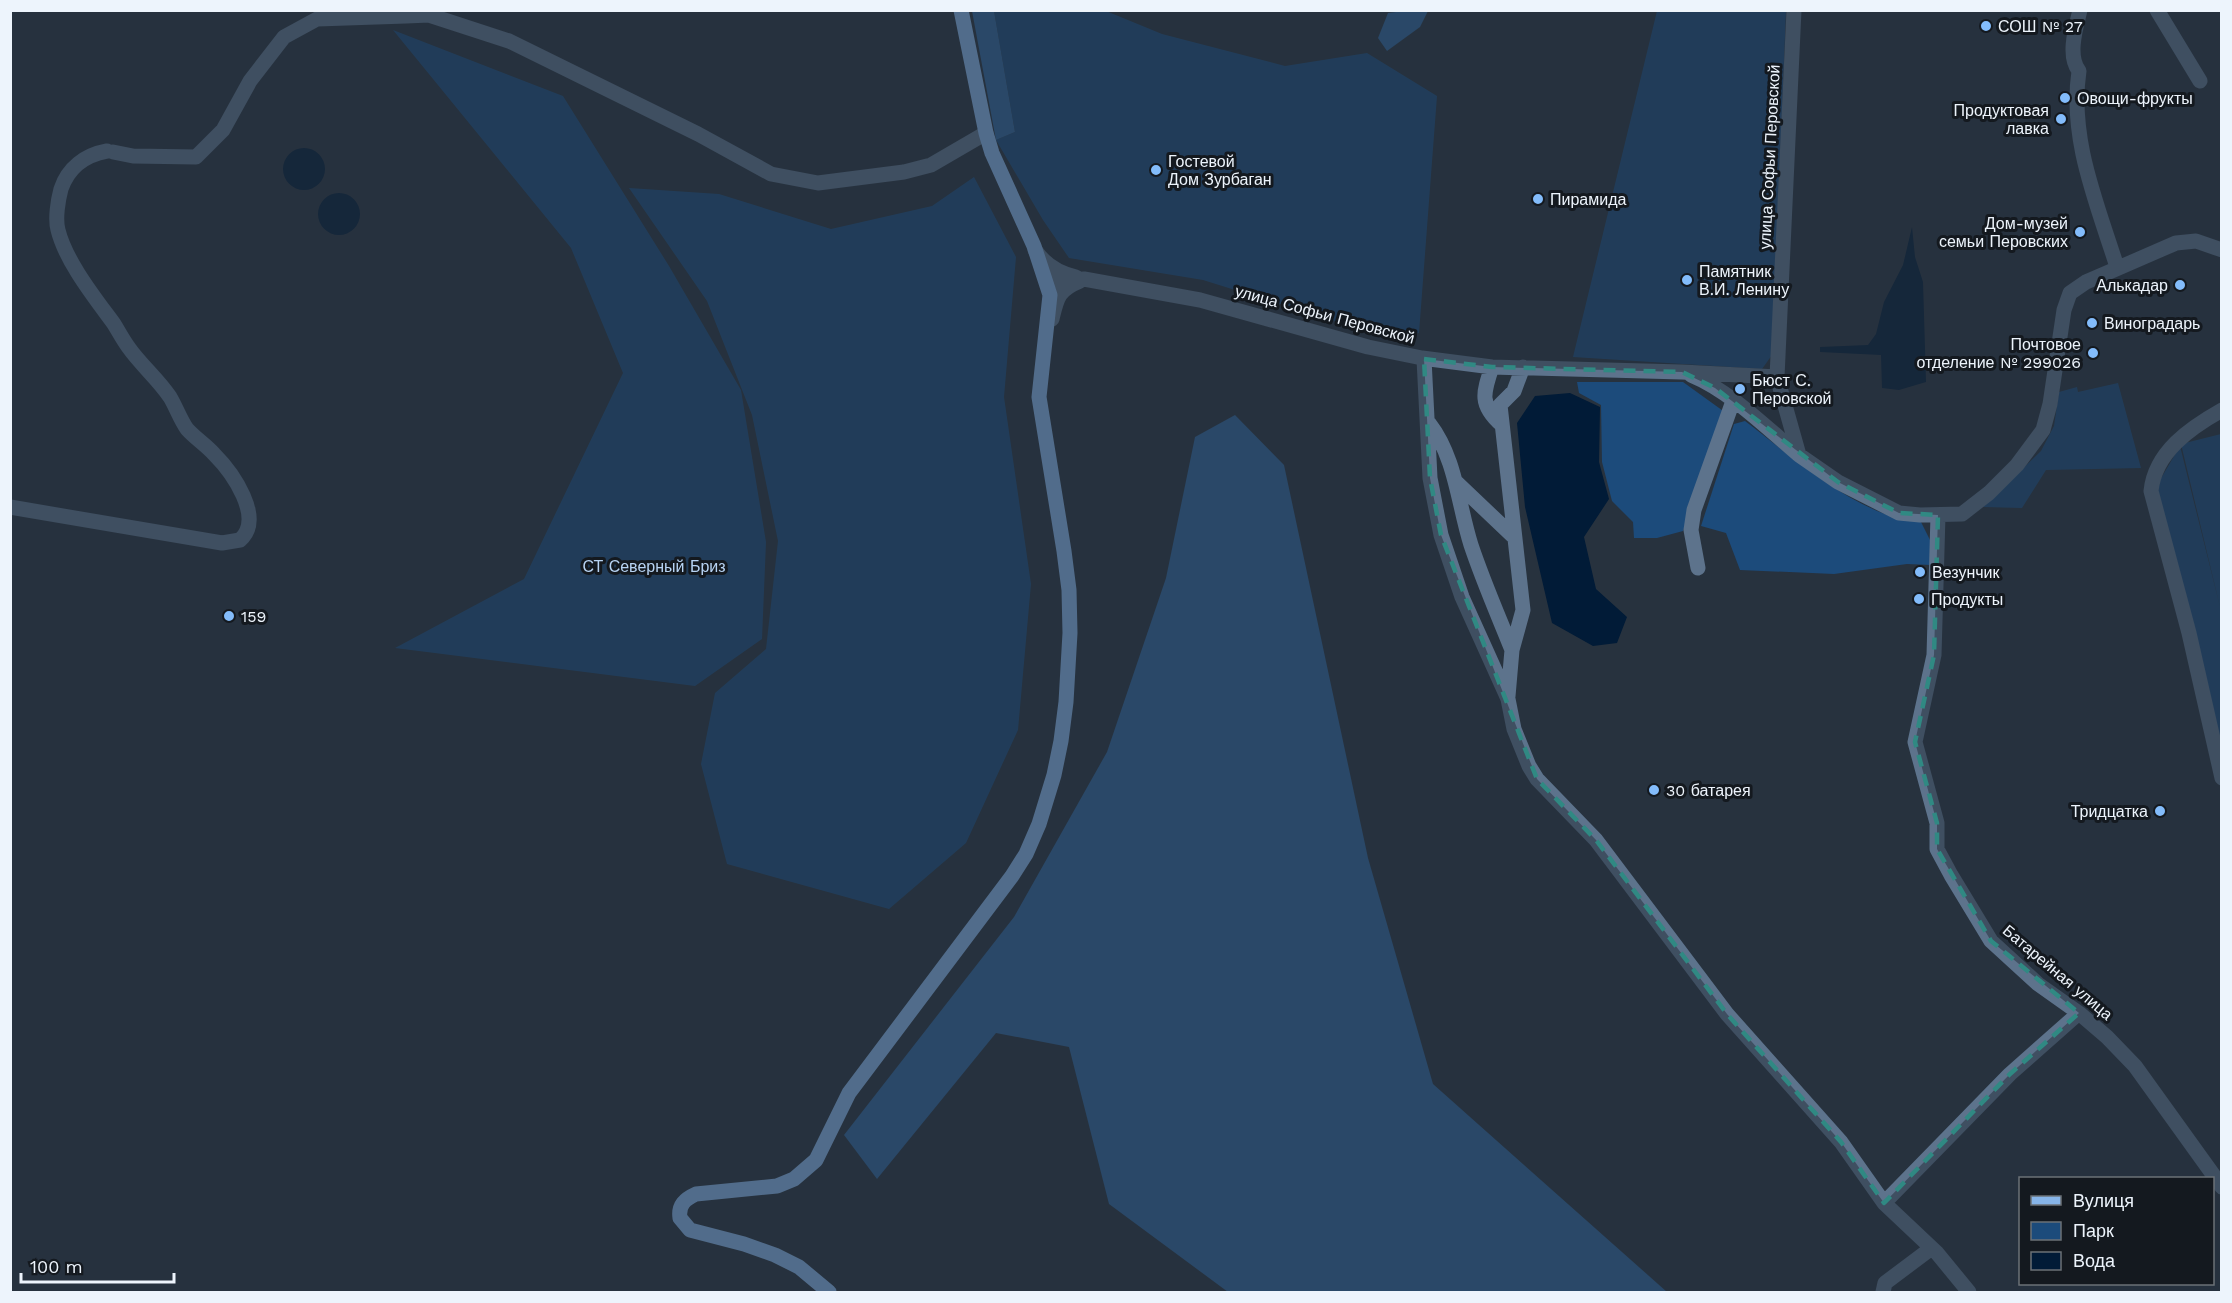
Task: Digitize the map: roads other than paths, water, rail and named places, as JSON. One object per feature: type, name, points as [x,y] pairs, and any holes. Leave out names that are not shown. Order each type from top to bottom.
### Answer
[{"type":"main road","points":[[829,1293],[799,1267],[775,1255],[744,1244],[690,1230],[682,1223],[679,1212],[686,1198],[696,1194],[777,1186],[794,1179],[816,1160],[849,1093],[1012,876],[1026,854],[1039,824],[1052,783],[1066,702],[1070,633],[1069,590],[1039,397],[1050,295],[1035,250],[995,162],[986,133],[961,10]]},
{"type":"street","name":"улица Софьи Перовской","points":[[1794,10],[1777,377],[1799,454]]},
{"type":"street","points":[[2080,10],[2073,52],[2075,67],[2079,71],[2076,93],[2077,127],[2083,159],[2117,267]]},
{"type":"street","points":[[2157,10],[2200,81]]},
{"type":"street","points":[[10,507],[222,543],[240,540],[249,528],[248,505],[225,466],[180,419],[171,398],[129,348],[80,274],[58,230],[60,194],[65,178],[71,169],[93,154],[110,151],[133,156],[196,157],[224,130],[250,81],[284,37],[317,20],[429,15],[509,42],[698,134],[771,174],[818,183],[904,172],[931,165],[986,133]]},
{"type":"street","points":[[1682,372],[1701,379],[1733,401],[1838,482],[1889,508],[1899,513],[1962,514],[1989,493],[2034,444],[2043,430],[2050,404],[2064,310],[2070,293],[2086,282],[2117,267],[2176,243],[2196,241],[2222,250]]},
{"type":"street","points":[[1035,250],[1048,265],[1057,271],[1084,279]]},
{"type":"street","points":[[1047,336],[1057,298],[1062,290],[1084,279]]},
{"type":"street","name":"улица Софьи Перовской","points":[[1047,281],[1084,279],[1200,300],[1368,347],[1424,359],[1492,367],[1777,377]]},
{"type":"street","points":[[1424,359],[1430,478],[1441,535],[1462,597],[1508,699],[1514,729],[1537,780],[1596,840],[1727,1014],[1841,1142],[1884,1203],[1937,1253],[1969,1293]]},
{"type":"street","points":[[1492,367],[1484,391],[1489,414],[1502,425]]},
{"type":"street","points":[[1508,699],[1512,650],[1524,610],[1500,405],[1514,391],[1523,367]]},
{"type":"street","points":[[1698,568],[1691,530],[1694,510],[1733,401]]},
{"type":"street","points":[[2222,410],[2192,429],[2170,449],[2153,475],[2151,491],[2189,633],[2222,778]]},
{"type":"street","points":[[1428,422],[1438,435],[1455,449],[1456,481],[1471,544],[1512,650]]},
{"type":"street","points":[[1456,481],[1515,538]]},
{"type":"street","name":"Батарейная улица","points":[[1938,515],[1934,655],[1915,742],[1937,823],[1937,849],[1950,875],[1991,941],[2038,984],[2079,1013],[2107,1037],[2135,1066],[2222,1187]]},
{"type":"street","points":[[1884,1203],[2010,1074],[2079,1013]]},
{"type":"street","points":[[1883,1293],[1885,1283],[1929,1250]]},
{"type":"water","points":[[304,148],[312,149],[319,154],[324,161],[324,177],[319,184],[312,189],[304,190],[296,189],[289,184],[284,177],[283,169],[284,161],[289,154],[296,149]]},
{"type":"water","points":[[339,193],[354,199],[360,214],[354,229],[339,235],[324,229],[318,214],[324,199]]},
{"type":"water","points":[[1912,227],[1915,257],[1923,282],[1926,382],[1899,390],[1882,388],[1881,355],[1820,352],[1820,347],[1868,345],[1876,334],[1884,302],[1903,265]]},
{"type":"water","points":[[1570,393],[1600,407],[1599,462],[1609,499],[1584,537],[1596,589],[1627,617],[1617,643],[1593,646],[1552,623],[1525,507],[1517,423],[1535,396]]},
{"type":"place","name":"СОШ № 27","points":[[1986,26]]},
{"type":"place","name":"Овощи-фрукты","points":[[2065,98]]},
{"type":"place","name":"Продуктовая лавка","points":[[2061,119]]},
{"type":"place","name":"Гостевой Дом Зурбаган","points":[[1156,170]]},
{"type":"place","name":"Пирамида","points":[[1538,199]]},
{"type":"place","name":"Дом-музей семьи Перовских","points":[[2080,232]]},
{"type":"place","name":"Памятник В.И. Ленину","points":[[1687,280]]},
{"type":"place","name":"Алькадар","points":[[2180,285]]},
{"type":"place","name":"Виноградарь","points":[[2092,323]]},
{"type":"place","name":"Почтовое отделение № 299026","points":[[2093,353]]},
{"type":"place","name":"Бюст С. Перовской","points":[[1740,389]]},
{"type":"place","name":"Везунчик","points":[[1920,572]]},
{"type":"place","name":"Продукты","points":[[1919,599]]},
{"type":"place","name":"159","points":[[229,616]]},
{"type":"place","name":"30 батарея","points":[[1654,790]]},
{"type":"place","name":"Тридцатка","points":[[2160,811]]},
{"type":"park label","name":"СТ Северный Бриз","points":[[654,566]]}]
